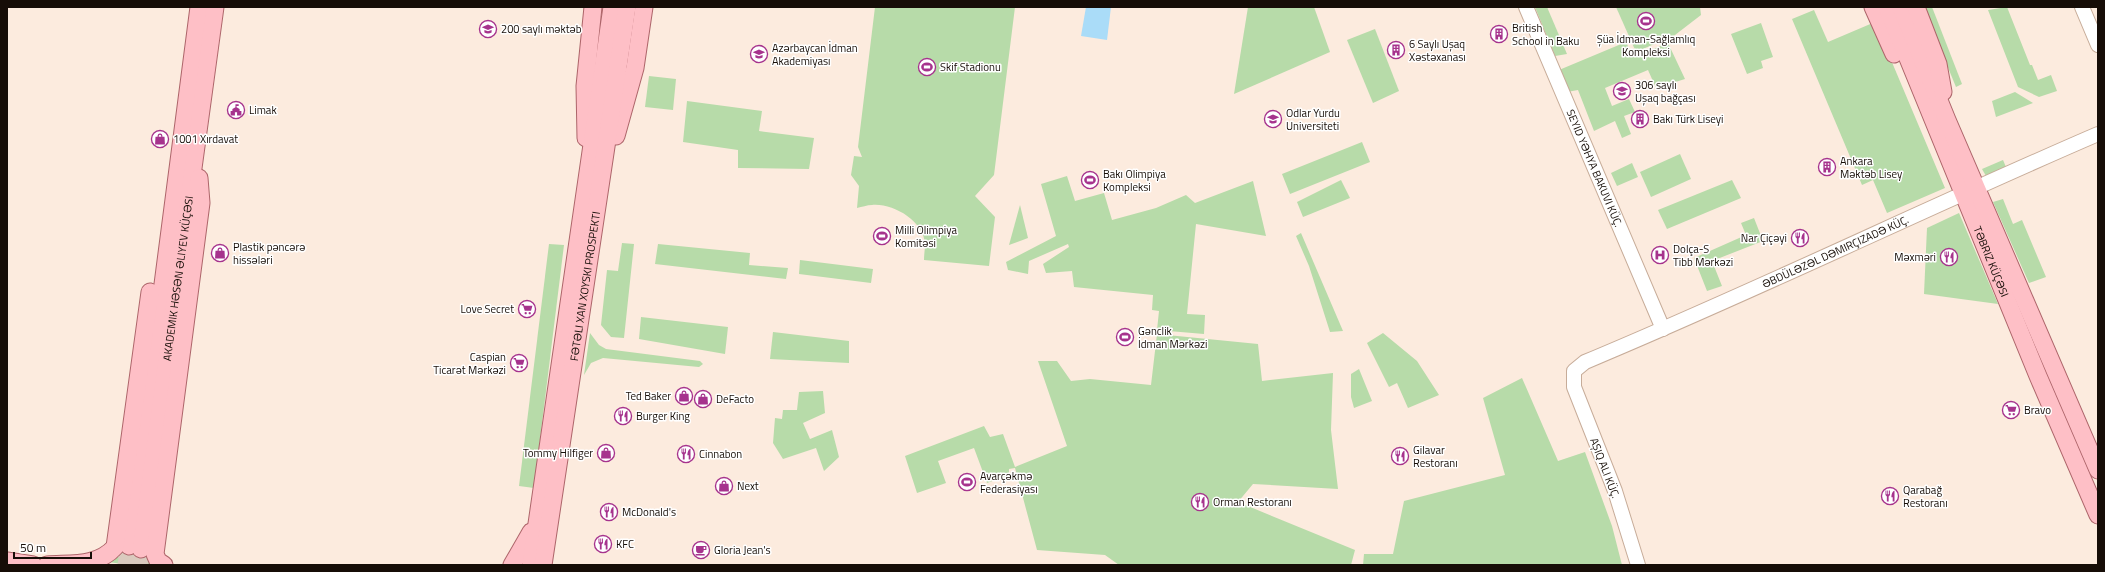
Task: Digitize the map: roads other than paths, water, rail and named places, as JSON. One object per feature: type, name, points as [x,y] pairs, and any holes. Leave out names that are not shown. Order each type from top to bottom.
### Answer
[{"type":"main road","points":[[141,552],[161,212],[183,129],[199,7]]},
{"type":"main road","points":[[141,552],[201,203],[197,142],[215,7]]},
{"type":"main road","points":[[594,7],[585,86],[595,177]]},
{"type":"main road","name":"FƏTƏLI XAN XOYSKI PROSPEKTI","points":[[543,565],[595,177],[612,7]]},
{"type":"main road","name":"FƏTƏLI XAN XOYSKI PROSPEKTI","points":[[531,565],[538,515],[595,177],[627,7]]},
{"type":"main road","points":[[595,177],[629,94],[635,68],[644,7]]},
{"type":"main road","points":[[1873,7],[1913,97],[1941,123]]},
{"type":"main road","name":"TƏBRIZ KÜÇƏSI","points":[[1887,7],[2098,470]]},
{"type":"main road","name":"TƏBRIZ KÜÇƏSI","points":[[1901,7],[1941,123]]},
{"type":"main road","points":[[1916,7],[1938,64],[1941,123]]},
{"type":"main road","name":"TƏBRIZ KÜÇƏSI","points":[[1970,190],[2038,376],[2098,514]]},
{"type":"main road","points":[[512,565],[525,545],[538,515]]},
{"type":"main road","points":[[47,565],[93,562],[104,557],[141,552]]},
{"type":"main road","points":[[7,561],[34,565]]},
{"type":"street","name":"SEYID YƏHYA BAKUVI KÜÇ.","points":[[1526,7],[1663,329]]},
{"type":"street","points":[[2082,7],[2098,45]]},
{"type":"street","name":"ƏBDÜLƏZƏL DƏMIRÇIZADƏ KÜÇ.","points":[[1638,565],[1615,491],[1574,387],[1574,371],[1585,362],[1663,329],[1970,190],[2098,134]]},
{"type":"water","points":[[1086,7],[1111,7],[1107,40],[1081,36]]},
{"type":"tunnel","points":[[126,565],[129,546]]},
{"type":"tunnel","points":[[139,565],[141,549]]},
{"type":"place","name":"Şüa İdman-Sağlamlıq Kompleksi","points":[[1646,21]]},
{"type":"place","name":"200 saylı məktəb","points":[[488,29]]},
{"type":"place","name":"British School in Baku","points":[[1499,34]]},
{"type":"place","name":"6 Saylı Uşaq Xəstəxanası","points":[[1396,50]]},
{"type":"place","name":"Azərbaycan İdman Akademiyası","points":[[759,54]]},
{"type":"place","name":"Skif Stadionu","points":[[927,67]]},
{"type":"place","name":"306 saylı Uşaq bağçası","points":[[1622,91]]},
{"type":"place","name":"Limak","points":[[236,110]]},
{"type":"place","name":"Odlar Yurdu Universiteti","points":[[1273,119]]},
{"type":"place","name":"Bakı Türk Liseyi","points":[[1640,119]]},
{"type":"place","name":"1001 Xırdavat","points":[[160,139]]},
{"type":"place","name":"Ankara Məktəb Lisey","points":[[1827,167]]},
{"type":"place","name":"Bakı Olimpiya Kompleksi","points":[[1090,180]]},
{"type":"place","name":"Milli Olimpiya Komitəsi","points":[[882,236]]},
{"type":"place","name":"Nar Çiçəyi","points":[[1800,238]]},
{"type":"place","name":"Plastik pəncərə hissələri","points":[[220,253]]},
{"type":"place","name":"Dolça-S Tibb Mərkəzi","points":[[1660,255]]},
{"type":"place","name":"Məxməri","points":[[1949,257]]},
{"type":"place","name":"Love Secret","points":[[527,309]]},
{"type":"place","name":"Gənclik İdman Mərkəzi","points":[[1125,337]]},
{"type":"place","name":"Caspian Ticarət Mərkəzi","points":[[519,363]]},
{"type":"place","name":"Ted Baker","points":[[684,396]]},
{"type":"place","name":"DeFacto","points":[[703,399]]},
{"type":"place","name":"Bravo","points":[[2011,410]]},
{"type":"place","name":"Burger King","points":[[623,416]]},
{"type":"place","name":"Tommy Hilfiger","points":[[606,453]]},
{"type":"place","name":"Cinnabon","points":[[686,454]]},
{"type":"place","name":"Gilavar Restoranı","points":[[1400,456]]},
{"type":"place","name":"Avarçəkmə Federasiyası","points":[[967,482]]},
{"type":"place","name":"Next","points":[[724,486]]},
{"type":"place","name":"Qarabağ Restoranı","points":[[1890,496]]},
{"type":"place","name":"Orman Restoranı","points":[[1200,502]]},
{"type":"place","name":"McDonald's","points":[[609,512]]},
{"type":"place","name":"KFC","points":[[603,544]]},
{"type":"place","name":"Gloria Jean's","points":[[701,550]]}]
